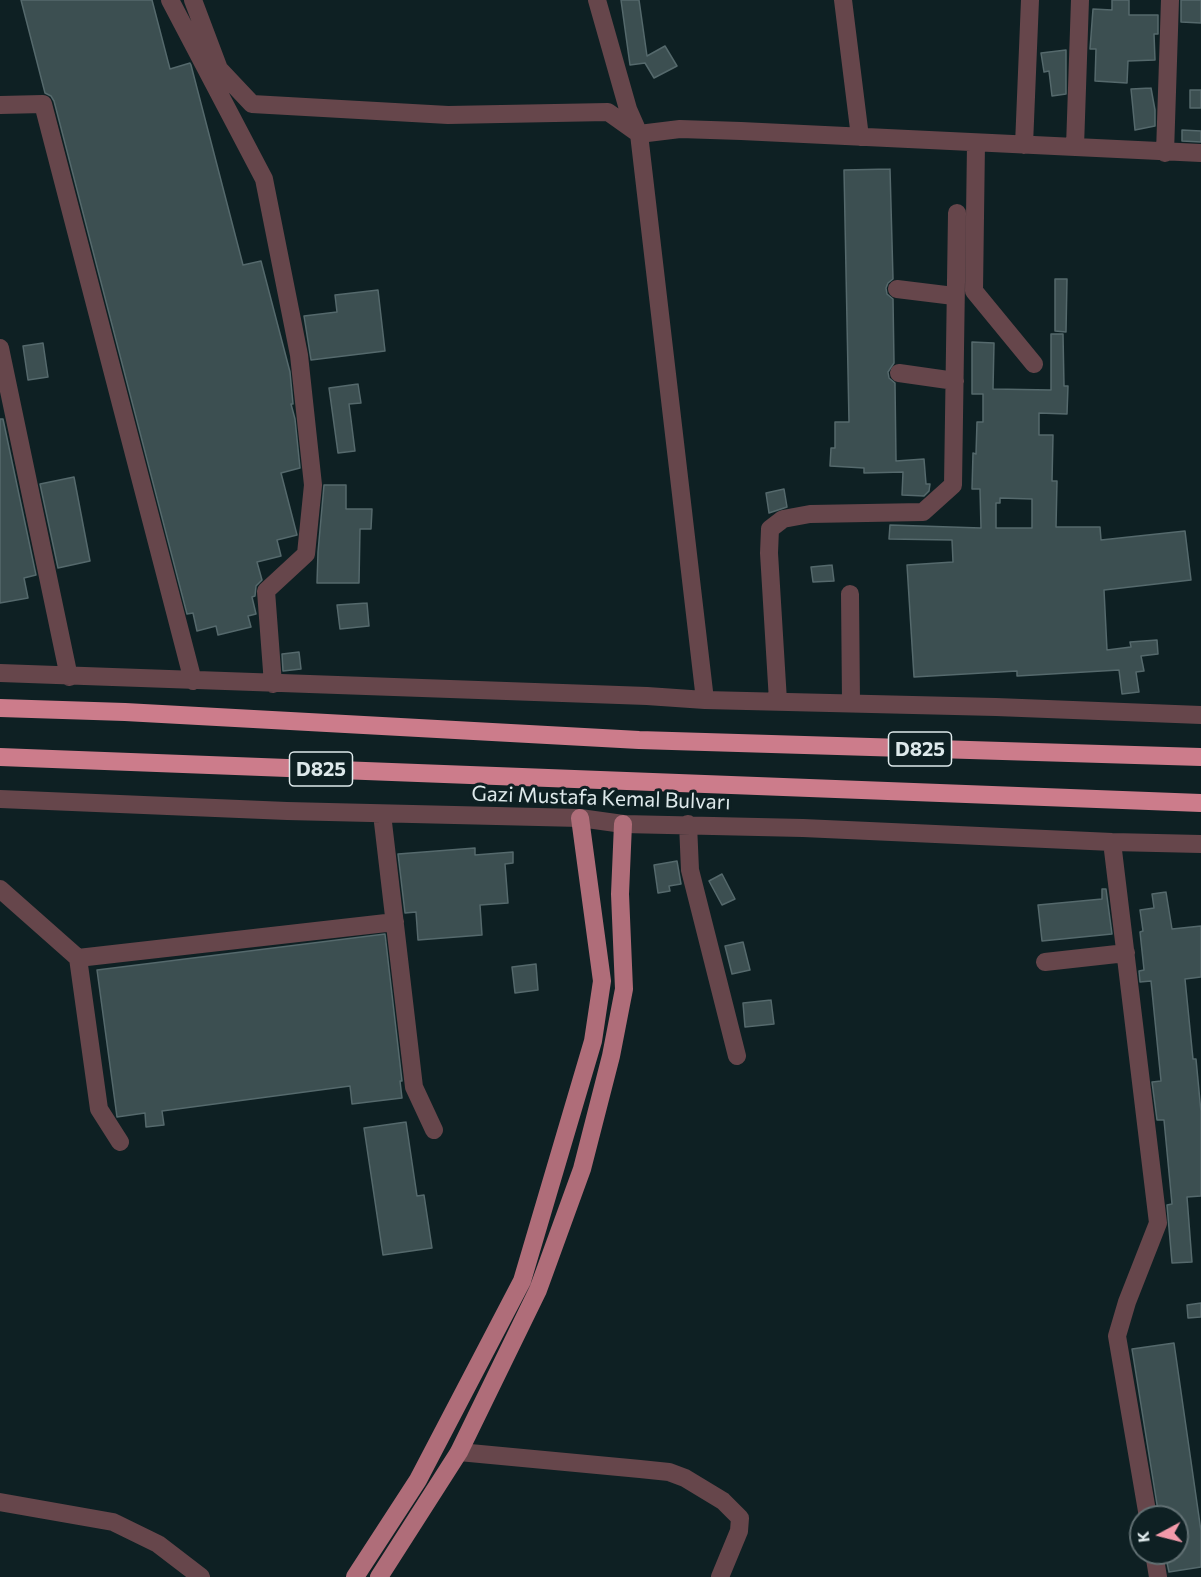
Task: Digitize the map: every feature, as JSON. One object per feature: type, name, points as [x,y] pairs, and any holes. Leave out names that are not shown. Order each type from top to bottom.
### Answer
[{"type":"highway","name":"D825","points":[[0,708],[125,712],[639,740],[1201,757]]},
{"type":"highway","name":"Gazi Mustafa Kemal Bulvarı","points":[[0,757],[1201,803]]},
{"type":"main road","points":[[355,1577],[418,1480],[522,1281],[593,1041],[602,981],[580,818]]},
{"type":"main road","points":[[379,1577],[459,1452],[538,1290],[582,1169],[611,1056],[624,989],[620,894],[623,824]]},
{"type":"street","points":[[170,0],[264,180],[299,355],[313,485],[306,554],[266,591],[273,684]]},
{"type":"street","points":[[193,0],[219,69],[252,104],[448,115],[608,112],[639,134],[680,129],[1201,153]]},
{"type":"street","points":[[597,0],[628,109],[639,134],[705,700]]},
{"type":"street","points":[[843,0],[860,137]]},
{"type":"street","points":[[1024,145],[1030,0]]},
{"type":"street","points":[[1075,147],[1080,0]]},
{"type":"street","points":[[1165,153],[1170,0]]},
{"type":"street","points":[[0,105],[43,104],[193,681]]},
{"type":"street","points":[[976,143],[974,291],[1034,364]]},
{"type":"street","points":[[778,701],[769,553],[770,529],[783,519],[810,514],[924,512],[953,485],[957,213]]},
{"type":"street","points":[[897,290],[954,296]]},
{"type":"street","points":[[0,348],[69,677]]},
{"type":"street","points":[[899,373],[955,381]]},
{"type":"street","points":[[850,594],[851,703]]},
{"type":"street","points":[[0,673],[705,700],[1201,715]]},
{"type":"street","name":"Gazi Mustafa Kemal Bulvarı","points":[[0,799],[382,814],[580,818],[623,824],[688,824],[1201,844]]},
{"type":"street","points":[[382,814],[414,1087],[434,1130]]},
{"type":"street","points":[[688,824],[690,870],[737,1056]]},
{"type":"street","points":[[1112,842],[1158,1223],[1127,1302],[1117,1336],[1146,1505]]},
{"type":"street","points":[[0,890],[78,958],[99,1109],[120,1142]]},
{"type":"street","points":[[78,958],[395,922]]},
{"type":"street","points":[[1045,962],[1126,953]]},
{"type":"street","points":[[459,1452],[640,1469],[685,1478],[723,1501],[740,1518],[737,1539],[720,1577]]},
{"type":"street","points":[[0,1502],[113,1522],[158,1544],[201,1577]]},
{"type":"building","points":[[21,0],[152,0],[170,69],[190,63],[191,65],[243,265],[261,261],[290,372],[293,404],[291,404],[295,419],[300,468],[281,473],[297,535],[277,540],[281,556],[257,562],[262,580],[256,586],[255,596],[252,597],[256,614],[248,616],[251,627],[218,635],[216,626],[197,631],[193,613],[187,614],[54,101],[45,93]]},
{"type":"building","points":[[621,0],[639,0],[647,56],[665,46],[677,66],[654,78],[645,63],[630,65]]},
{"type":"building","points":[[1112,0],[1129,0],[1129,15],[1158,15],[1158,34],[1154,34],[1155,60],[1128,61],[1127,83],[1095,81],[1096,49],[1090,49],[1093,9],[1112,10]]},
{"type":"building","points":[[1181,0],[1201,0],[1201,23],[1181,22]]},
{"type":"building","points":[[1066,50],[1066,94],[1052,96],[1049,71],[1044,72],[1041,53]]},
{"type":"building","points":[[1151,88],[1155,126],[1135,130],[1131,89]]},
{"type":"building","points":[[1190,90],[1201,90],[1201,108],[1190,108]]},
{"type":"building","points":[[1182,130],[1201,131],[1201,142],[1182,141]]},
{"type":"building","points":[[890,169],[893,279],[886,288],[887,294],[893,299],[894,363],[888,372],[889,378],[895,383],[896,461],[924,459],[926,484],[930,484],[929,491],[924,496],[902,495],[903,472],[864,473],[864,468],[830,466],[831,448],[835,448],[835,422],[849,422],[844,170]]},
{"type":"building","points":[[1055,279],[1067,279],[1066,332],[1055,331]]},
{"type":"building","points":[[378,290],[385,351],[311,360],[304,316],[337,312],[335,295]]},
{"type":"building","points":[[1051,334],[1063,334],[1064,386],[1068,386],[1067,414],[1039,413],[1039,435],[1053,435],[1052,481],[1057,481],[1056,527],[1100,527],[1101,540],[1185,531],[1191,580],[1104,590],[1107,650],[1131,647],[1130,642],[1157,640],[1158,654],[1141,656],[1144,671],[1136,672],[1139,692],[1122,694],[1119,670],[1017,676],[1017,671],[914,677],[907,565],[953,562],[952,540],[889,539],[890,525],[981,528],[980,489],[972,489],[977,422],[983,422],[983,394],[972,394],[972,342],[994,343],[993,389],[1051,390]],"holes":[[[1000,498],[1032,499],[1032,528],[996,528],[996,503],[1000,503]]]},
{"type":"building","points":[[43,343],[48,377],[28,380],[23,346]]},
{"type":"building","points":[[358,384],[361,403],[349,404],[355,451],[338,453],[329,388]]},
{"type":"building","points":[[0,419],[3,419],[36,575],[24,578],[28,598],[0,603]]},
{"type":"building","points":[[74,477],[90,561],[58,568],[40,484]]},
{"type":"building","points":[[324,485],[346,485],[346,509],[372,509],[371,529],[360,529],[359,583],[317,583]]},
{"type":"building","points":[[784,489],[787,507],[769,513],[766,493]]},
{"type":"building","points":[[832,565],[834,581],[813,582],[811,567]]},
{"type":"building","points":[[367,603],[369,626],[340,629],[337,605]]},
{"type":"building","points":[[299,652],[301,669],[283,671],[282,654]]},
{"type":"building","points":[[475,848],[475,855],[513,852],[513,863],[505,864],[508,903],[480,905],[482,935],[418,940],[416,912],[405,913],[398,854]]},
{"type":"building","points":[[677,861],[681,884],[669,886],[670,891],[658,893],[654,865]]},
{"type":"building","points":[[722,874],[735,899],[722,905],[709,881]]},
{"type":"building","points":[[1102,889],[1106,889],[1112,934],[1042,941],[1038,905],[1102,899]]},
{"type":"building","points":[[1166,892],[1172,929],[1201,926],[1201,977],[1185,979],[1201,1112],[1201,1196],[1187,1197],[1192,1262],[1172,1263],[1167,1205],[1172,1204],[1164,1120],[1157,1120],[1152,1082],[1161,1081],[1151,981],[1140,982],[1139,971],[1144,970],[1140,910],[1154,908],[1152,894]]},
{"type":"building","points":[[385,934],[402,1098],[352,1104],[350,1086],[162,1111],[164,1125],[146,1127],[145,1113],[117,1117],[97,970]]},
{"type":"building","points":[[743,942],[750,970],[732,974],[725,946]]},
{"type":"building","points":[[536,964],[538,990],[515,993],[512,967]]},
{"type":"building","points":[[771,1000],[774,1024],[745,1027],[743,1003]]},
{"type":"building","points":[[406,1122],[417,1196],[424,1195],[432,1248],[383,1255],[364,1128]]},
{"type":"building","points":[[1201,1303],[1201,1317],[1188,1318],[1187,1305]]},
{"type":"building","points":[[1174,1343],[1201,1531],[1201,1567],[1169,1572],[1168,1565],[1189,1565],[1189,1505],[1157,1505],[1132,1349]]}]
